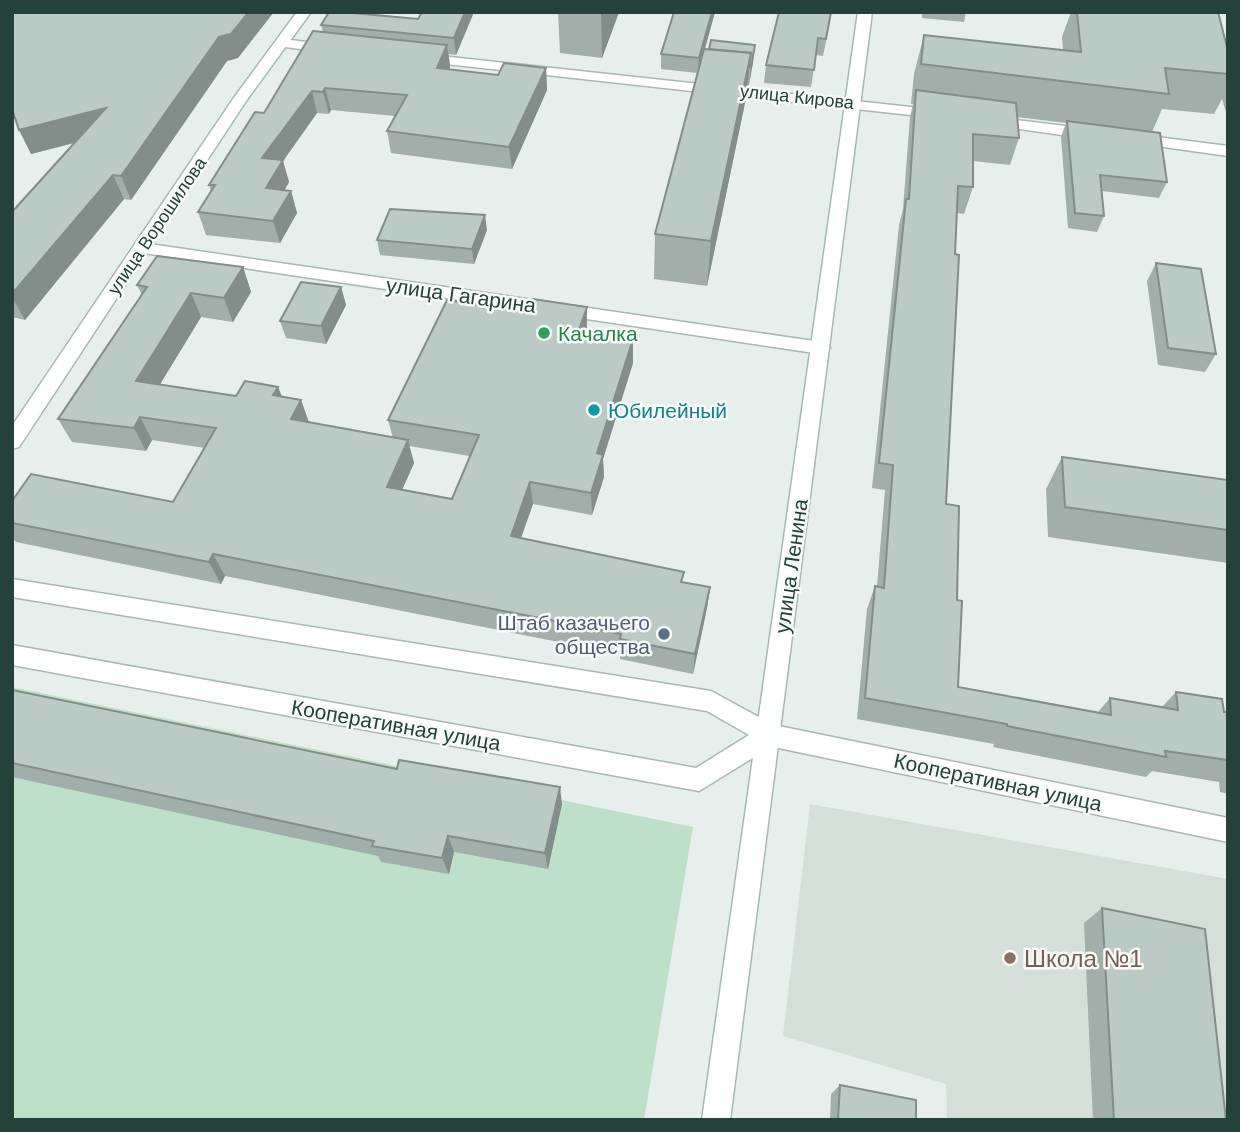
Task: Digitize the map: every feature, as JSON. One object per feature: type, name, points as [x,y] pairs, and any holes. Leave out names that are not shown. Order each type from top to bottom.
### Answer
[{"type":"main road","name":"улица Ворошилова","points":[[12,442],[240,99],[304,12]]},
{"type":"main road","name":"улица Ленина","points":[[716,1120],[866,12]]},
{"type":"main road","points":[[282,43],[350,50]]},
{"type":"main road","name":"улица Кирова","points":[[405,56],[854,103],[951,116]]},
{"type":"main road","points":[[979,119],[1228,151]]},
{"type":"main road","name":"улица Гагарина","points":[[143,248],[821,348]]},
{"type":"main road","name":"Кооперативная улица","points":[[12,588],[711,701],[769,735],[1228,830]]},
{"type":"main road","name":"Кооперативная улица","points":[[12,655],[699,780],[769,735]]},
{"type":"shaded area","name":"Школа №1","points":[[810,804],[1228,879],[1228,1120],[947,1120],[946,1084],[783,1036]]},
{"type":"green space","points":[[12,687],[693,827],[644,1120],[12,1120]]},
{"type":"building","points":[[12,12],[249,12],[231,34],[219,37],[121,176],[113,175],[12,294],[12,212],[106,108],[19,130],[12,109]]},
{"type":"building","points":[[329,12],[418,19],[422,12],[465,12],[454,38],[321,25]]},
{"type":"building","points":[[674,12],[712,12],[699,58],[661,54]]},
{"type":"building","points":[[779,12],[831,12],[826,39],[818,38],[814,70],[766,65]]},
{"type":"building","points":[[1077,12],[1218,12],[1228,51],[1228,74],[1165,68],[1169,94],[921,64],[924,35],[1081,52]]},
{"type":"building","points":[[313,31],[447,45],[437,68],[498,75],[504,63],[546,68],[509,147],[387,131],[407,95],[325,88],[323,92],[312,91],[262,158],[283,160],[266,188],[291,191],[273,221],[198,212],[215,185],[209,185],[255,112],[264,113]]},
{"type":"building","points":[[711,40],[755,45],[751,67],[751,53],[709,49]]},
{"type":"building","points":[[704,49],[751,53],[711,241],[655,234]]},
{"type":"building","points":[[916,90],[1016,103],[1019,138],[973,134],[973,187],[958,186],[955,254],[959,255],[946,504],[959,506],[957,600],[962,601],[958,687],[1111,715],[1110,698],[1178,710],[1176,692],[1222,699],[1224,712],[1228,712],[1228,760],[1165,751],[1166,757],[865,698],[875,586],[884,588],[893,465],[879,463],[906,199],[909,199]]},
{"type":"building","points":[[1067,121],[1160,133],[1167,182],[1100,175],[1104,216],[1075,213]]},
{"type":"building","points":[[390,209],[485,215],[472,249],[377,240]]},
{"type":"building","points":[[157,256],[243,267],[224,298],[191,293],[136,381],[236,396],[245,381],[278,387],[273,395],[301,400],[291,419],[408,440],[387,487],[452,499],[479,435],[388,420],[447,300],[527,313],[533,299],[587,307],[579,330],[633,339],[597,453],[603,455],[591,493],[530,482],[511,536],[684,572],[681,582],[710,587],[695,654],[620,639],[621,634],[213,554],[209,562],[12,523],[12,501],[31,474],[173,502],[216,428],[140,417],[134,428],[58,419],[147,287],[137,285]]},
{"type":"building","points":[[1156,263],[1201,269],[1216,354],[1168,348]]},
{"type":"building","points":[[301,282],[341,287],[321,326],[280,321]]},
{"type":"building","points":[[1062,457],[1228,480],[1228,530],[1065,507]]},
{"type":"building","points":[[12,690],[397,769],[399,760],[560,787],[545,853],[448,836],[442,858],[372,846],[374,841],[12,763]]},
{"type":"building","points":[[1102,908],[1205,929],[1226,1120],[1114,1120]]},
{"type":"building","points":[[840,1085],[916,1100],[916,1120],[838,1120]]},
{"type":"place","name":"Качалка","points":[[544,333]]},
{"type":"place","name":"Юбилейный","points":[[594,410]]},
{"type":"place","name":"Штаб казачьего общества","points":[[664,634]]},
{"type":"place","name":"Школа №1","points":[[1010,958]]}]
